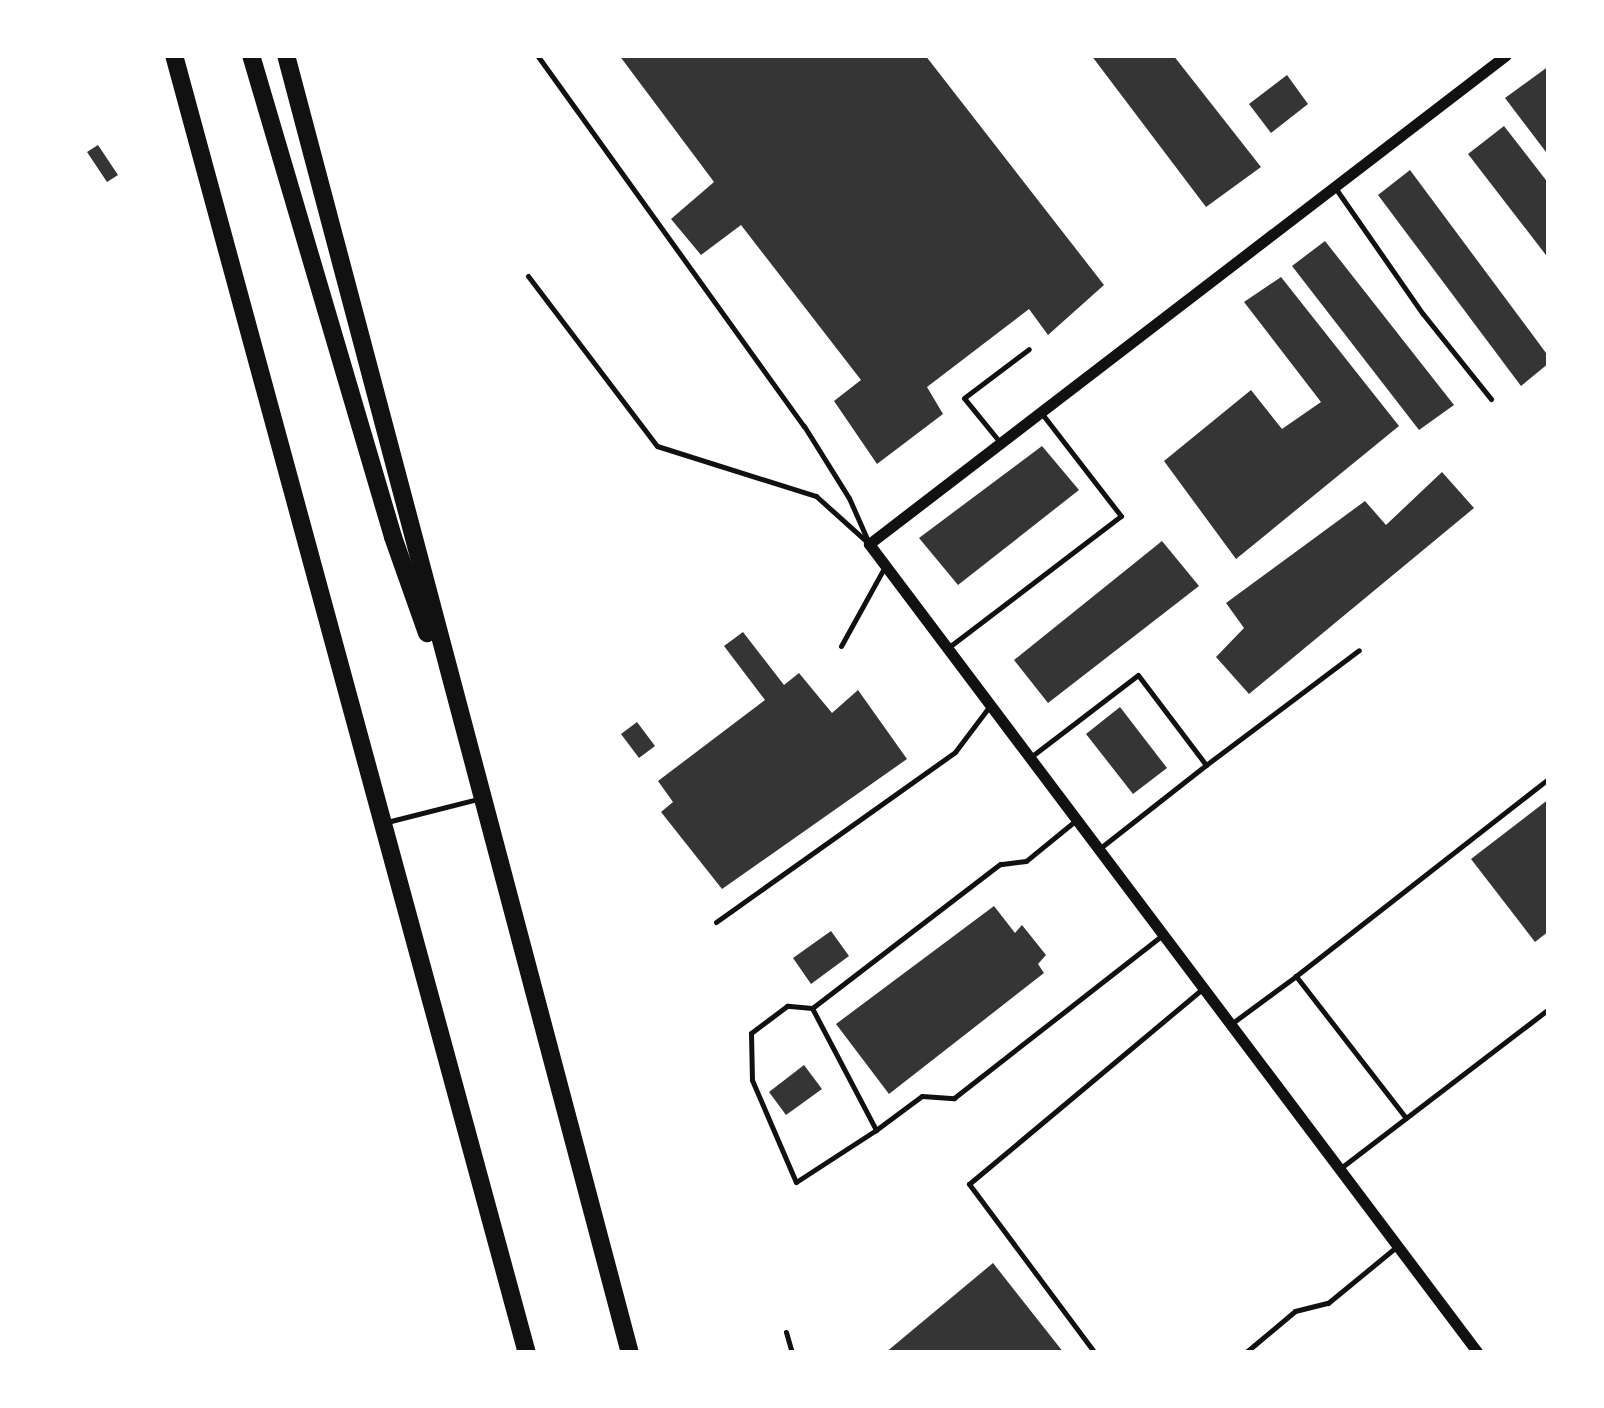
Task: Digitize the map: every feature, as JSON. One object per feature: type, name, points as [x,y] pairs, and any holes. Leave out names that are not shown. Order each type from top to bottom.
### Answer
[{"type":"highway","points":[[174,55],[380,824],[527,1353]]},
{"type":"highway","points":[[184,55],[217,207]]},
{"type":"highway","points":[[251,55],[393,537],[470,756]]},
{"type":"highway","points":[[286,55],[630,1353]]},
{"type":"street","points":[[1478,1353],[869,544],[1506,55]]},
{"type":"lane","points":[[536,55],[804,426],[849,498],[869,544]]},
{"type":"lane","points":[[1334,187],[1423,314],[1491,399]]},
{"type":"lane","points":[[528,276],[657,446],[816,496],[869,544]]},
{"type":"lane","points":[[1000,444],[964,398],[1029,349]]},
{"type":"lane","points":[[948,648],[1121,516],[1042,412]]},
{"type":"lane","points":[[841,646],[885,565]]},
{"type":"lane","points":[[1099,850],[1359,650]]},
{"type":"lane","points":[[1030,757],[1138,674],[1206,765]]},
{"type":"lane","points":[[716,922],[955,752],[990,705]]},
{"type":"lane","points":[[1231,1024],[1549,778]]},
{"type":"lane","points":[[380,824],[481,798]]},
{"type":"lane","points":[[1077,820],[1026,860],[1000,864],[812,1008],[787,1006],[751,1034],[752,1080],[796,1182],[922,1096],[954,1098],[1163,935]]},
{"type":"lane","points":[[1296,976],[1406,1118]]},
{"type":"lane","points":[[1096,1353],[969,1184],[1203,988]]},
{"type":"lane","points":[[812,1008],[876,1130]]},
{"type":"lane","points":[[1340,1169],[1549,1008]]},
{"type":"lane","points":[[1245,1353],[1295,1311],[1328,1303],[1397,1246]]},
{"type":"lane","points":[[786,1332],[792,1353]]},
{"type":"building","points":[[619,55],[925,55],[1104,285],[1048,335],[1029,309],[927,387],[943,414],[877,464],[834,401],[861,380],[741,225],[701,255],[671,219],[714,182]]},
{"type":"building","points":[[1091,55],[1173,55],[1261,167],[1206,207]]},
{"type":"building","points":[[1549,66],[1549,156],[1505,98]]},
{"type":"building","points":[[1287,75],[1308,104],[1271,133],[1249,104]]},
{"type":"building","points":[[1504,126],[1549,184],[1549,259],[1468,154]]},
{"type":"building","points":[[98,145],[118,175],[107,182],[87,152]]},
{"type":"building","points":[[1410,170],[1549,357],[1549,363],[1521,386],[1378,195]]},
{"type":"building","points":[[1325,241],[1454,405],[1419,430],[1292,266]]},
{"type":"building","points":[[1281,277],[1399,426],[1236,559],[1164,461],[1251,390],[1282,429],[1321,402],[1244,302]]},
{"type":"building","points":[[1042,446],[1079,490],[958,585],[919,538]]},
{"type":"building","points":[[1442,472],[1474,508],[1249,694],[1216,657],[1244,628],[1226,603],[1365,501],[1386,525]]},
{"type":"building","points":[[1162,541],[1199,586],[1048,703],[1014,660]]},
{"type":"building","points":[[743,632],[784,685],[799,673],[832,713],[858,690],[907,759],[722,889],[661,812],[673,802],[658,781],[765,700],[724,646]]},
{"type":"building","points":[[1120,707],[1167,768],[1133,794],[1086,734]]},
{"type":"building","points":[[637,722],[655,746],[639,758],[621,734]]},
{"type":"building","points":[[1549,799],[1549,931],[1535,942],[1471,859]]},
{"type":"building","points":[[994,906],[1015,933],[1022,925],[1046,955],[1038,964],[1044,973],[889,1094],[836,1024]]},
{"type":"building","points":[[831,931],[849,956],[811,984],[793,958]]},
{"type":"building","points":[[804,1065],[822,1089],[786,1115],[769,1092]]},
{"type":"building","points":[[993,1263],[1064,1353],[885,1353]]}]
